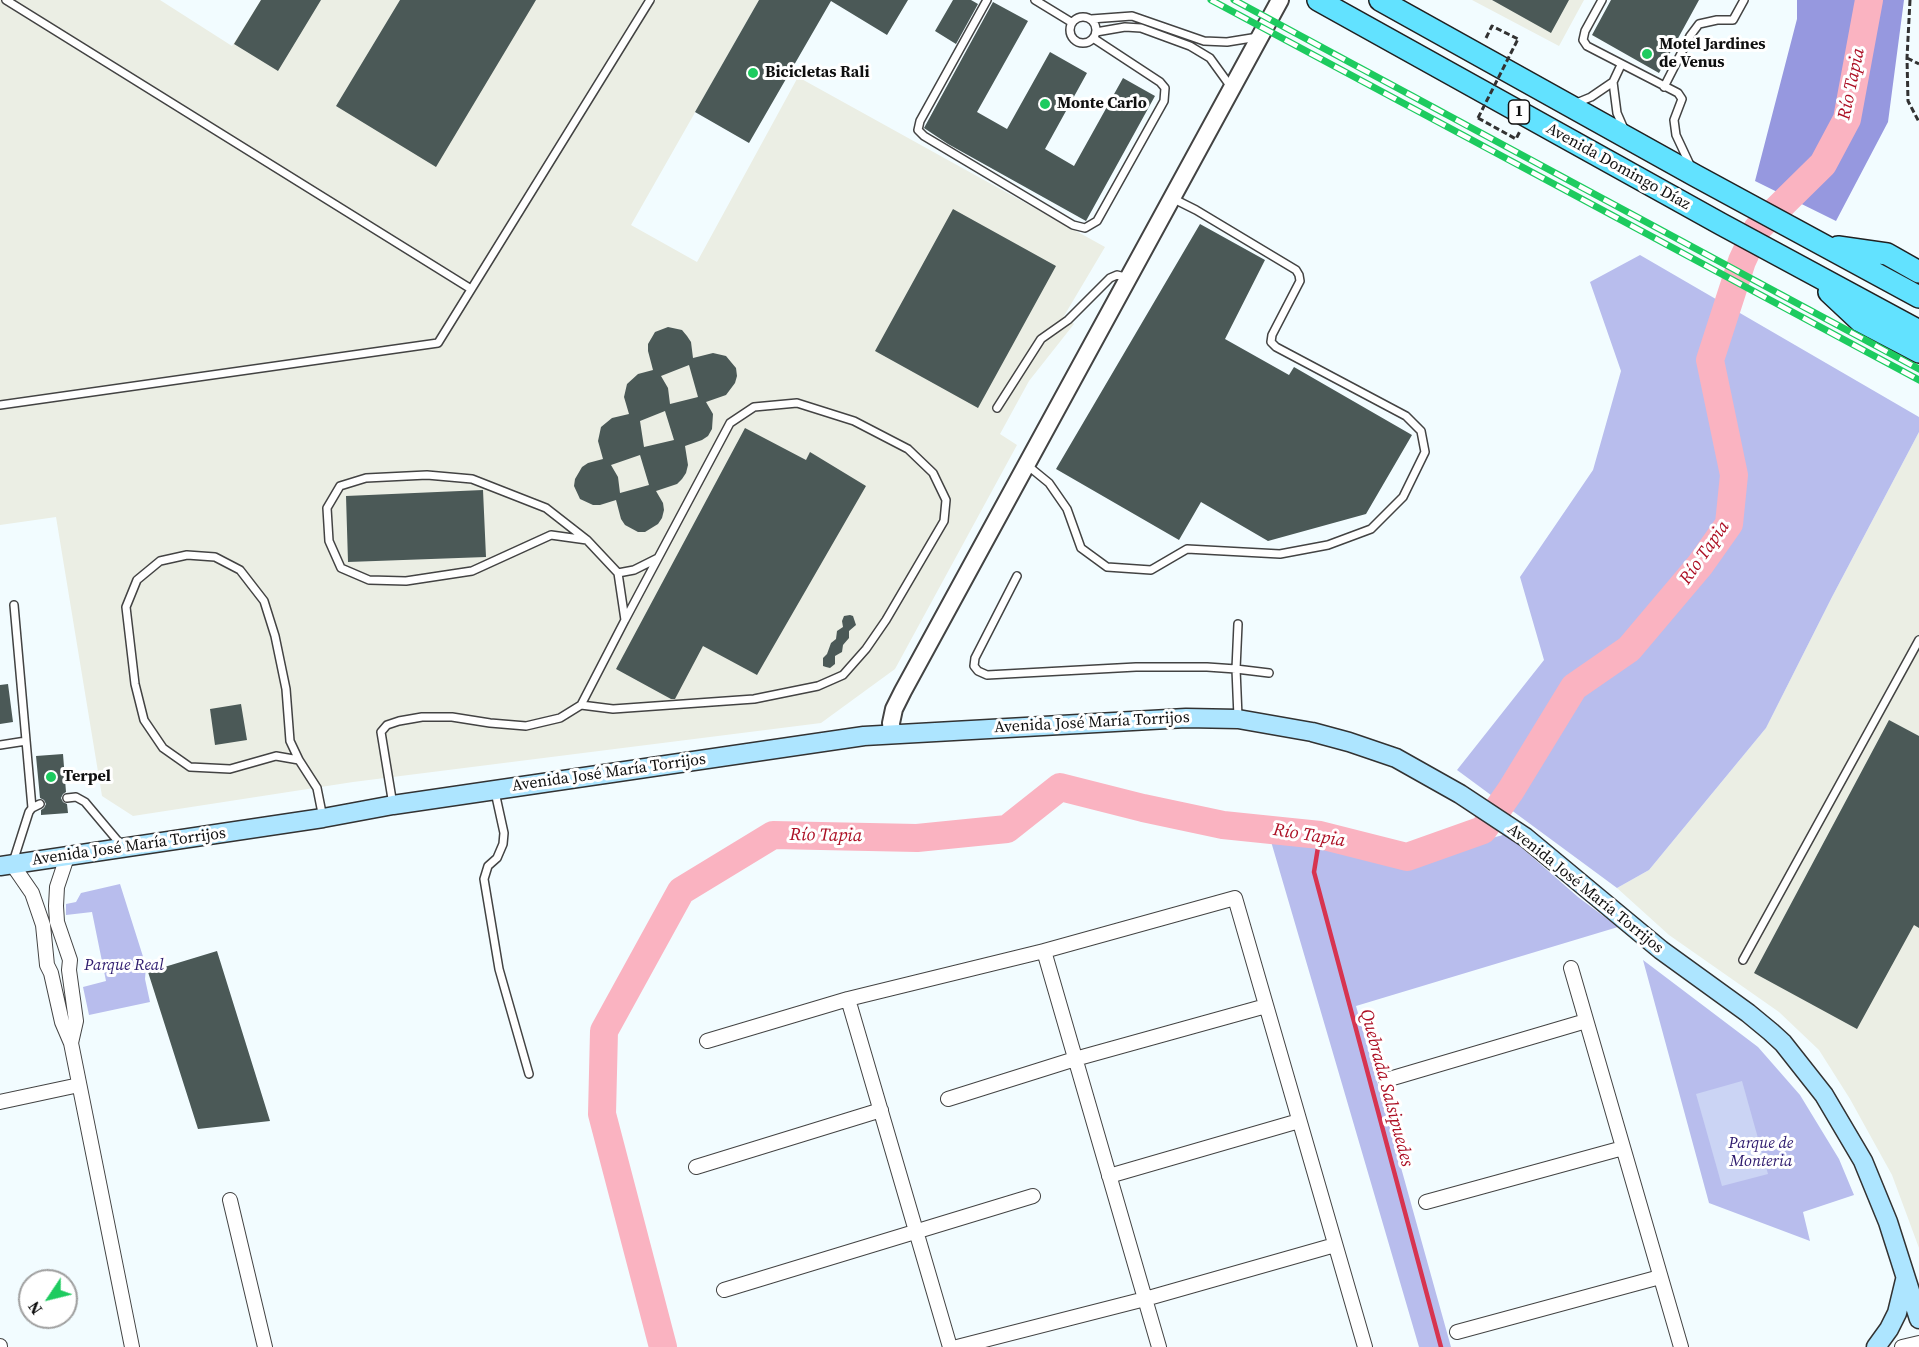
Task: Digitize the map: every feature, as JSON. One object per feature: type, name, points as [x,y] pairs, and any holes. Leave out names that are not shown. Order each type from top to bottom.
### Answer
[{"type":"main road","name":"Avenida Domingo Díaz","points":[[1318,0],[1919,331]]},
{"type":"main road","name":"Avenida Domingo Díaz","points":[[1380,0],[1919,297]]},
{"type":"main road","points":[[1818,242],[1887,255],[1919,272]]},
{"type":"main road","points":[[1802,268],[1860,321],[1919,352]]},
{"type":"main road","name":"Avenida José María Torrijos","points":[[6,865],[323,818],[393,805],[892,734],[1186,718],[1238,719],[1275,724],[1349,742],[1396,758],[1460,794],[1525,837],[1661,950],[1748,1013],[1783,1043],[1824,1095],[1863,1161],[1888,1222],[1919,1319]]},
{"type":"main road","points":[[1876,1347],[1897,1313],[1906,1278]]},
{"type":"street","points":[[892,734],[891,723],[894,709],[903,691],[1280,0]]},
{"type":"street","points":[[67,856],[57,887],[56,906],[57,922],[70,960],[69,970],[76,1021],[71,1043]]},
{"type":"street","points":[[6,865],[32,893],[43,925],[47,965],[51,973],[62,1022],[71,1043],[132,1347]]},
{"type":"street","points":[[707,1041],[848,999],[1044,951],[1235,898],[1365,1347]]},
{"type":"street","points":[[45,948],[54,943],[66,945]]},
{"type":"street","points":[[1044,951],[1159,1347]]},
{"type":"street","points":[[1571,968],[1681,1347]]},
{"type":"street","points":[[51,973],[69,970]]},
{"type":"street","points":[[848,999],[950,1347]]},
{"type":"street","points":[[948,1099],[1075,1059],[1266,1006]]},
{"type":"street","points":[[1386,1080],[1586,1021]]},
{"type":"street","points":[[0,1102],[80,1085]]},
{"type":"street","points":[[696,1167],[880,1110]]},
{"type":"street","points":[[1109,1176],[1299,1121]]},
{"type":"street","points":[[1426,1202],[1623,1148]]},
{"type":"street","points":[[724,1290],[1034,1196]]},
{"type":"street","points":[[230,1200],[265,1347]]},
{"type":"street","points":[[957,1347],[1145,1299],[1335,1245]]},
{"type":"street","points":[[1457,1332],[1660,1277]]},
{"type":"street","points":[[1902,1347],[1919,1342]]},
{"type":"lane","points":[[6,0],[471,289]]},
{"type":"lane","points":[[0,405],[438,343],[650,0]]},
{"type":"lane","points":[[987,0],[920,121],[918,130],[924,136],[1074,225],[1085,228],[1097,221],[1164,101],[1165,88],[1095,35]]},
{"type":"lane","points":[[1035,0],[1071,22]]},
{"type":"lane","points":[[1602,0],[1585,31],[1583,40],[1587,46],[1621,65],[1678,93],[1682,99],[1674,120],[1677,135],[1696,176]]},
{"type":"lane","points":[[1664,87],[1690,36],[1699,24],[1717,20],[1733,20],[1744,0]]},
{"type":"lane","points":[[1232,88],[1210,58],[1190,46],[1142,28],[1125,27],[1095,35],[1085,43],[1077,42],[1071,36],[1069,26],[1071,22],[1083,16],[1091,19],[1132,16],[1204,40],[1227,42],[1261,36]]},
{"type":"lane","points":[[1091,19],[1095,25],[1095,35]]},
{"type":"lane","points":[[1569,105],[1591,97],[1613,82],[1621,65]]},
{"type":"lane","points":[[1613,82],[1617,113],[1629,138]]},
{"type":"lane","points":[[1027,465],[1049,483],[1066,509],[1081,548],[1107,567],[1118,568],[1151,570],[1187,549],[1280,554],[1328,545],[1371,529],[1403,497],[1425,452],[1421,431],[1406,416],[1276,347],[1271,342],[1272,335],[1300,281],[1296,270],[1172,198]]},
{"type":"lane","points":[[997,408],[1041,339],[1068,320],[1110,278],[1117,275],[1129,278]]},
{"type":"lane","points":[[393,805],[381,732],[387,725],[422,717],[452,717],[526,726],[560,718],[581,705],[730,423],[754,407],[796,403],[854,421],[908,448],[933,473],[946,500],[944,521],[898,600],[866,649],[843,675],[818,686],[754,699],[613,709],[581,705]]},
{"type":"lane","points":[[587,540],[550,535],[472,571],[406,581],[369,580],[341,568],[329,541],[327,508],[340,486],[366,478],[427,476],[472,479],[546,508],[587,540],[618,573],[625,620]]},
{"type":"lane","points":[[299,760],[276,756],[230,769],[189,767],[163,748],[144,720],[135,684],[126,607],[137,580],[160,561],[186,555],[215,556],[240,570],[264,601],[286,689],[290,741],[317,788],[323,818]]},
{"type":"lane","points":[[618,573],[634,570],[658,558]]},
{"type":"lane","points":[[1017,576],[975,658],[974,666],[978,672],[987,675],[1136,667],[1236,669],[1269,673]]},
{"type":"lane","points":[[6,865],[32,808],[14,605]]},
{"type":"lane","points":[[1238,624],[1236,669],[1238,719]]},
{"type":"lane","points":[[1743,960],[1919,640]]},
{"type":"lane","points":[[0,745],[26,741]]},
{"type":"lane","points":[[495,790],[504,833],[503,844],[497,858],[488,866],[484,879],[499,969],[529,1074]]},
{"type":"lane","points":[[67,798],[76,797],[85,802],[124,848]]},
{"type":"lane","points":[[32,808],[40,804]]},
{"type":"path","points":[[1910,0],[1907,58],[1908,101],[1919,122]]},
{"type":"path","points":[[1492,26],[1518,39],[1478,118],[1516,138]]},
{"type":"path","points":[[1907,58],[1919,64]]},
{"type":"shaded area","points":[[0,0],[160,0],[232,46],[261,0],[759,0],[631,225],[697,262],[798,77],[1105,247],[1064,316],[1074,324],[1029,381],[1000,434],[1017,445],[895,669],[821,723],[353,782],[133,816],[102,796],[56,517],[0,525]]},
{"type":"shaded area","points":[[1472,0],[1584,0],[1559,46]]},
{"type":"shaded area","points":[[1797,0],[1904,0],[1888,122],[1836,221],[1755,181],[1797,19]]},
{"type":"shaded area","points":[[1919,432],[1919,1248],[1892,1175],[1850,1099],[1819,1050],[1779,1012],[1669,935],[1617,888],[1649,870],[1766,728]]},
{"type":"green space","points":[[1640,255],[1919,417],[1919,432],[1766,728],[1649,870],[1617,888],[1457,770],[1544,660],[1520,577],[1593,470],[1621,371],[1590,282]]},
{"type":"green space","points":[[1506,834],[1578,897],[1618,927],[1356,1006],[1451,1347],[1419,1347],[1270,838],[1420,859]]},
{"type":"green space","name":"Parque Real","points":[[120,884],[146,966],[145,979],[150,1002],[89,1015],[83,987],[106,981],[92,912],[66,915],[66,904],[76,902],[81,893]]},
{"type":"green space","name":"Parque de Monteria","points":[[1643,960],[1758,1047],[1800,1095],[1839,1159],[1854,1195],[1803,1212],[1810,1241],[1709,1203]]},
{"type":"green space","points":[[1742,1081],[1768,1174],[1722,1186],[1696,1094]]},
{"type":"building","points":[[261,0],[321,0],[278,71],[234,44]]},
{"type":"building","points":[[400,0],[536,0],[436,167],[336,106]]},
{"type":"building","name":"Bicicletas Rali","points":[[759,0],[908,0],[887,35],[831,1],[749,143],[695,112]]},
{"type":"building","points":[[953,0],[971,0],[978,4],[956,44],[935,31]]},
{"type":"building","points":[[1492,0],[1569,0],[1551,33]]},
{"type":"building","name":"Motel Jardines de Venus","points":[[1611,0],[1699,0],[1659,73],[1592,35]]},
{"type":"building","name":"Monte Carlo","points":[[993,2],[1028,21],[977,112],[1007,129],[1050,52],[1087,73],[1045,149],[1074,166],[1123,78],[1155,96],[1086,221],[948,144],[924,128]]},
{"type":"building","points":[[953,209],[1056,266],[978,408],[875,351]]},
{"type":"building","points":[[1200,224],[1265,260],[1225,339],[1289,375],[1294,367],[1412,435],[1366,514],[1268,541],[1201,502],[1179,540],[1056,469]]},
{"type":"building","points":[[668,327],[682,330],[691,342],[693,358],[713,353],[726,356],[736,368],[737,376],[726,395],[706,402],[713,414],[712,429],[702,440],[685,446],[688,465],[682,479],[677,484],[656,491],[663,503],[662,518],[658,524],[645,532],[638,532],[625,525],[616,500],[593,505],[580,499],[574,486],[582,467],[603,459],[598,441],[601,427],[612,418],[629,414],[624,397],[627,384],[638,374],[653,370],[648,344],[655,332]],"holes":[[[689,365],[698,397],[670,404],[668,388],[661,376]],[[665,411],[674,440],[644,447],[640,421]],[[640,455],[649,485],[620,493],[618,477],[611,465]]]},
{"type":"building","points":[[745,428],[806,460],[810,452],[866,486],[757,675],[703,646],[675,699],[671,699],[616,669]]},
{"type":"building","points":[[483,490],[486,557],[348,562],[346,496]]},
{"type":"building","points":[[844,616],[853,616],[856,625],[849,631],[849,638],[843,645],[842,652],[835,656],[835,664],[830,668],[823,666],[823,658],[831,643],[836,639],[837,631],[843,627]]},
{"type":"building","points":[[8,684],[13,722],[0,724],[0,685]]},
{"type":"building","points":[[241,704],[247,740],[215,745],[210,709]]},
{"type":"building","points":[[1889,720],[1919,736],[1919,928],[1914,925],[1857,1029],[1754,973]]},
{"type":"building","name":"Terpel","points":[[63,754],[66,792],[61,798],[67,804],[68,813],[41,815],[41,810],[46,804],[40,798],[36,756]]},
{"type":"building","points":[[217,951],[270,1121],[198,1129],[148,972]]},
{"type":"waterway","name":"Río Tapia","points":[[663,1347],[602,1114],[604,1031],[681,891],[773,835],[917,838],[1007,829],[1060,787],[1223,825],[1320,835],[1407,857],[1483,830],[1511,790],[1574,687],[1629,649],[1700,565],[1729,524],[1734,475],[1710,360],[1742,261],[1757,229],[1823,164],[1847,119],[1869,0]]},
{"type":"waterway","name":"Quebrada Salsipuedes","points":[[1320,835],[1314,872],[1441,1347]]},
{"type":"railway","points":[[1211,0],[1919,380]]},
{"type":"railway","points":[[1234,0],[1919,369]]},
{"type":"place","name":"Motel Jardines de Venus","points":[[1647,54]]},
{"type":"place","name":"Bicicletas Rali","points":[[753,73]]},
{"type":"place","name":"Monte Carlo","points":[[1045,104]]},
{"type":"place","name":"Terpel","points":[[51,777]]}]
